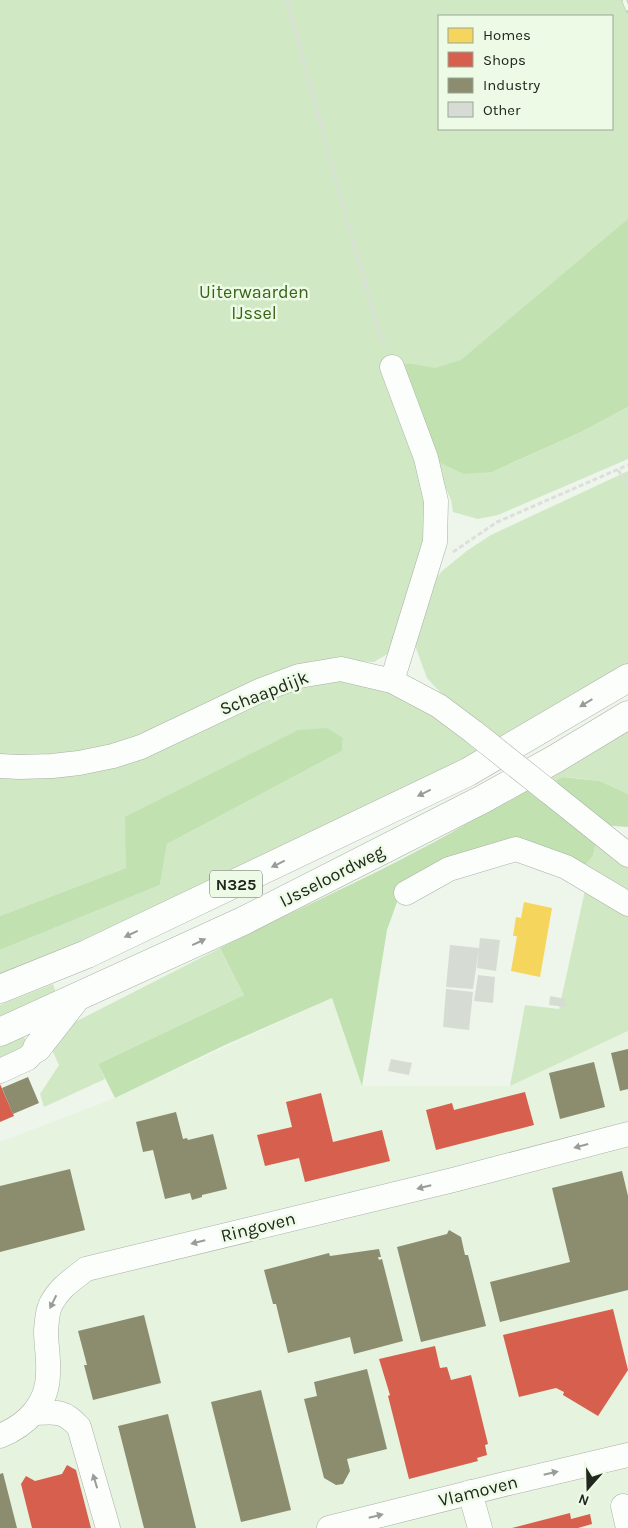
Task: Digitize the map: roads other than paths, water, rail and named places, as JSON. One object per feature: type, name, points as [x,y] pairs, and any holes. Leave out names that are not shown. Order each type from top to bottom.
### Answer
[{"type":"highway","name":"IJsseloordweg","points":[[0,989],[87,954],[468,772],[628,678]]},
{"type":"highway","name":"IJsseloordweg","points":[[0,1032],[243,921],[474,804],[555,759],[628,715]]},
{"type":"highway","points":[[37,1048],[75,999]]},
{"type":"street","points":[[392,367],[426,458],[436,501],[435,542],[392,681]]},
{"type":"street","name":"Schaapdijk","points":[[0,766],[19,768],[52,766],[112,756],[141,747],[259,692],[299,676],[341,669],[392,681],[439,706],[628,855]]},
{"type":"street","points":[[406,893],[449,869],[516,849],[566,867],[628,904]]},
{"type":"street","points":[[0,1071],[28,1058],[37,1048]]},
{"type":"street","name":"Ringoven","points":[[0,1436],[11,1432],[35,1413],[44,1395],[48,1374],[46,1338],[50,1306],[60,1288],[86,1269],[453,1180],[628,1134]]},
{"type":"street","points":[[35,1413],[53,1412],[70,1416],[79,1427],[108,1528]]},
{"type":"street","name":"Vlamoven","points":[[329,1528],[470,1492],[628,1455]]},
{"type":"street","points":[[470,1492],[480,1528]]},
{"type":"railway","points":[[624,0],[628,10]]},
{"type":"park label","name":"Uiterwaarden IJssel","points":[[254,302]]}]
